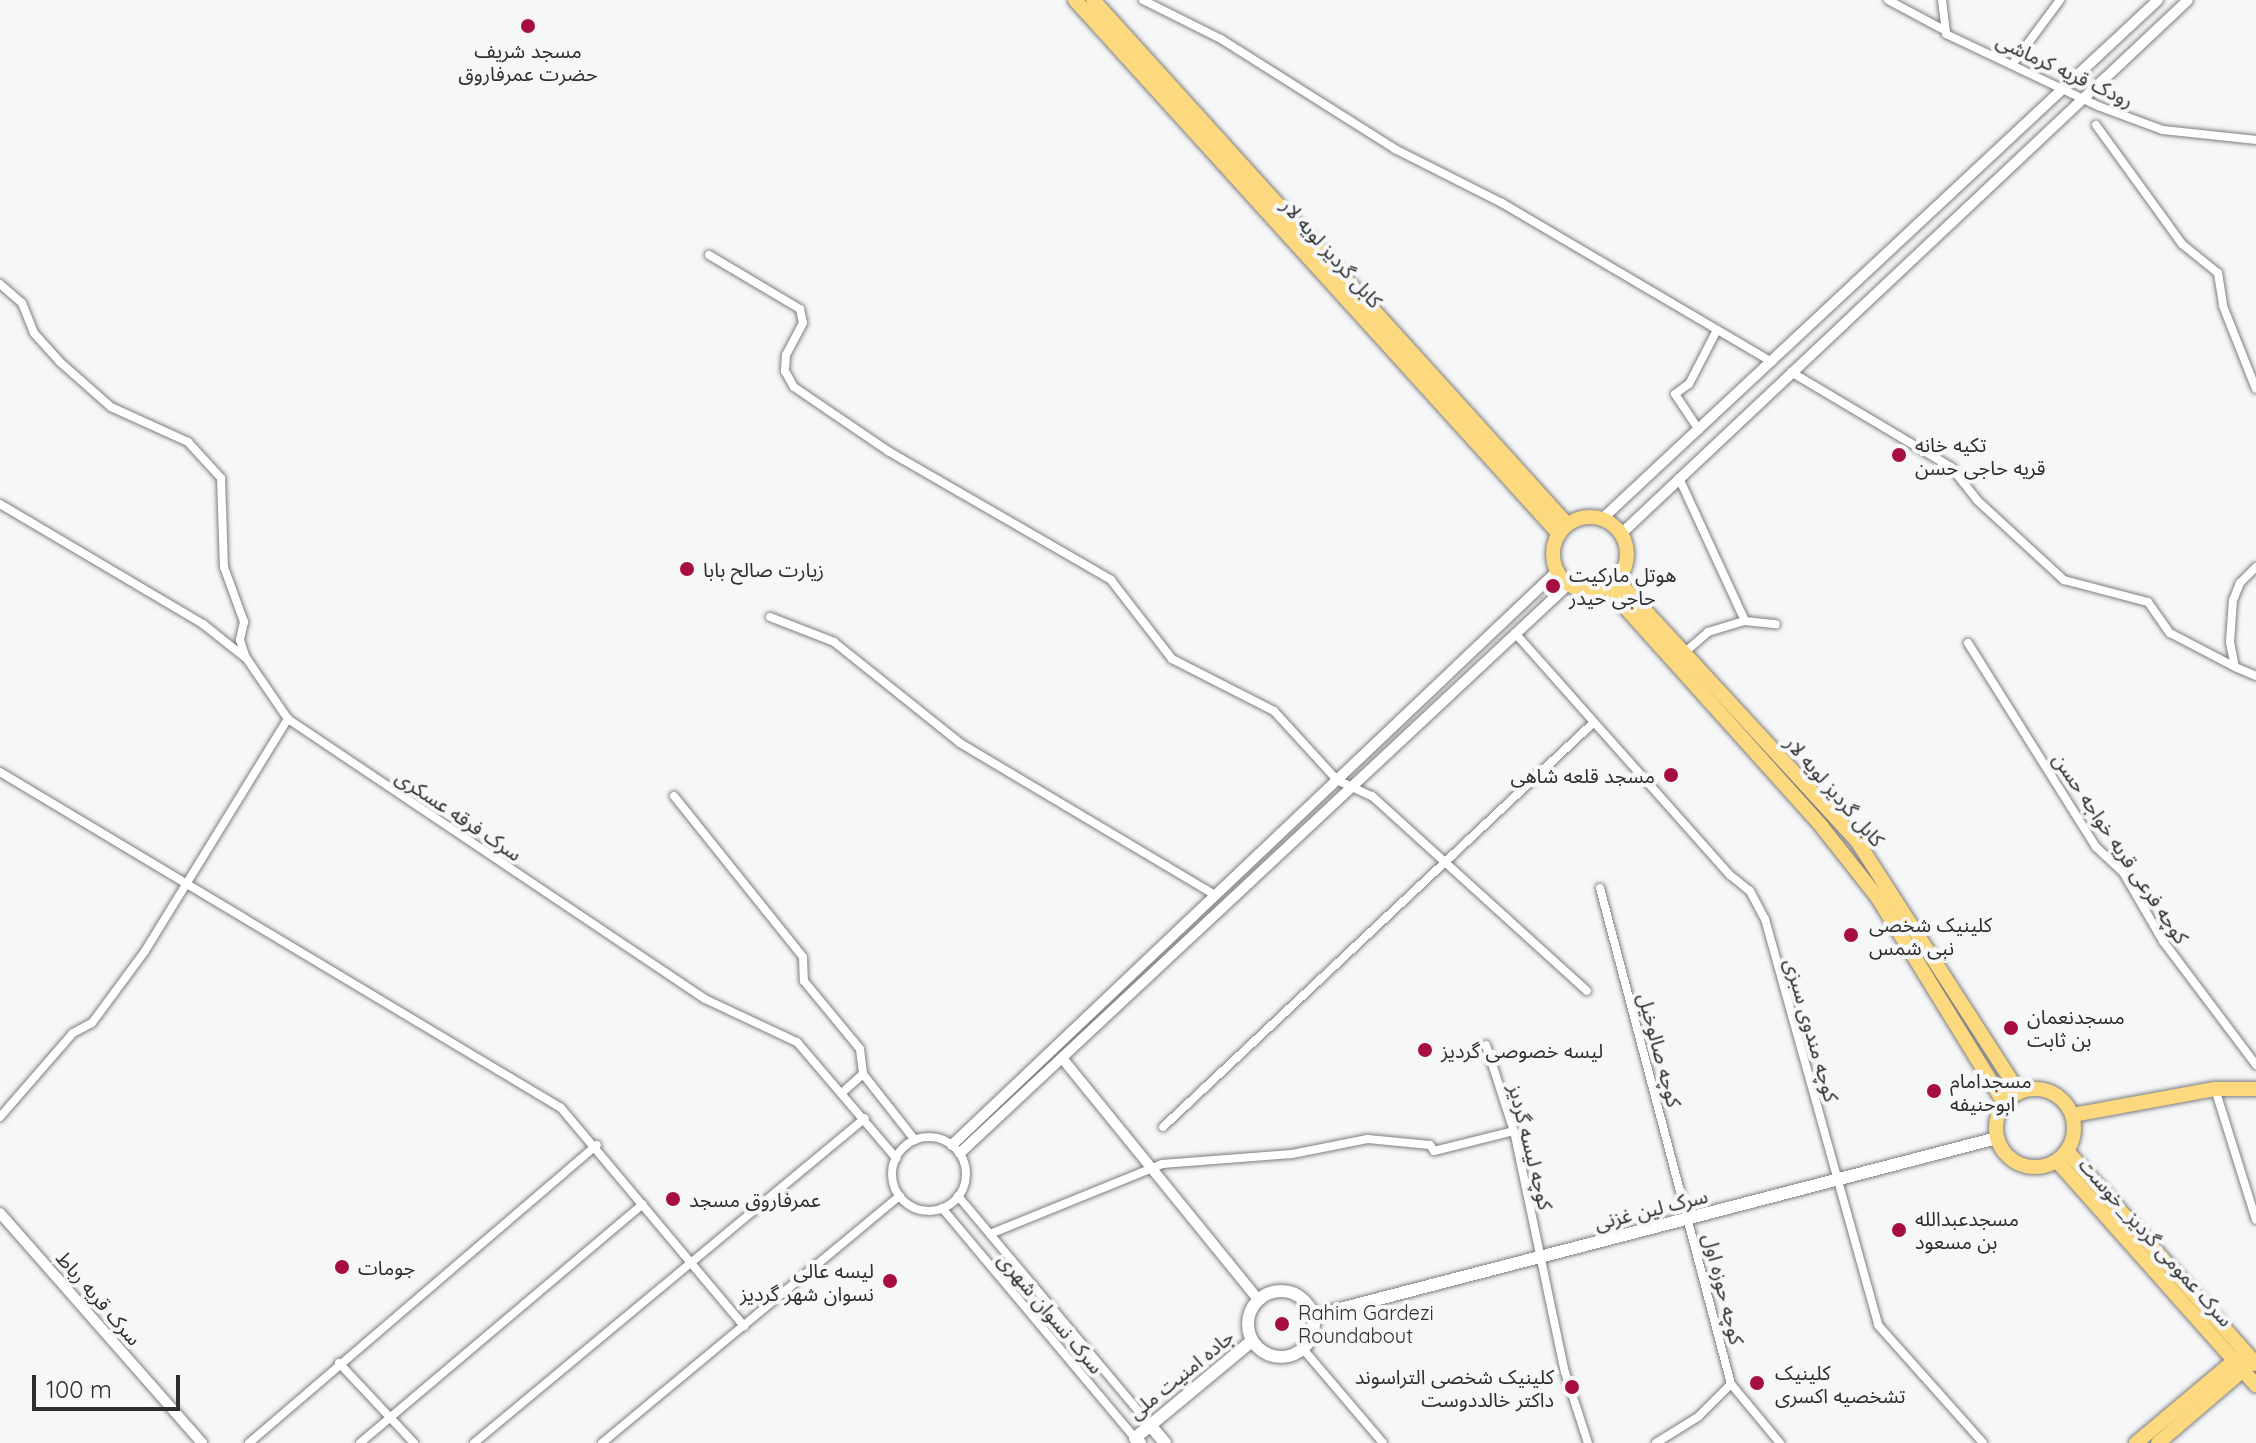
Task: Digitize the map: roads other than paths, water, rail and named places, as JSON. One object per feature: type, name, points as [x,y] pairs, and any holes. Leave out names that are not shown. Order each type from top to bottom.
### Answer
[{"type":"highway","name":"کابل گردیز لویه لار","points":[[1075,0],[1563,529]]},
{"type":"highway","name":"کابل گردیز لویه لار","points":[[1093,0],[1563,529]]},
{"type":"highway","points":[[1587,517],[1603,518],[1622,533],[1628,557],[1612,584],[1583,591],[1569,584],[1557,571],[1553,557],[1563,529],[1587,517]]},
{"type":"highway","name":"کابل گردیز لویه لار","points":[[1612,584],[1684,653],[1857,841],[2019,1092]]},
{"type":"highway","name":"کابل گردیز لویه لار","points":[[1612,584],[1822,827],[1878,898],[2004,1103]]},
{"type":"highway","points":[[2073,1115],[2215,1089],[2256,1089]]},
{"type":"highway","points":[[2048,1090],[2073,1115],[2073,1140],[2062,1156],[2022,1165],[1997,1138],[2004,1103],[2019,1092],[2048,1090]]},
{"type":"highway","name":"سرک عمومی گردیز_خوست","points":[[2062,1156],[2246,1362],[2256,1385]]},
{"type":"highway","points":[[2136,1443],[2246,1362]]},
{"type":"highway","points":[[2158,1443],[2246,1362]]},
{"type":"main road","name":"سرک لین غزنی","points":[[1313,1316],[1690,1221],[1997,1138]]},
{"type":"main road","points":[[1291,1292],[1313,1316],[1314,1328],[1303,1349],[1281,1357],[1252,1341],[1248,1319],[1258,1299],[1291,1292]]},
{"type":"main road","name":"جاده امنیت ملی","points":[[1135,1441],[1150,1425],[1252,1341]]},
{"type":"main road","points":[[1150,1425],[1165,1443]]},
{"type":"street","points":[[1143,0],[1221,39],[1395,149],[1502,203],[1772,362]]},
{"type":"street","name":"رودک قریه کرماشی","points":[[1888,0],[2083,98],[2163,130],[2256,140]]},
{"type":"street","points":[[1942,0],[1947,10],[1942,29]]},
{"type":"street","points":[[2014,62],[2060,0]]},
{"type":"street","points":[[1603,518],[2158,0]]},
{"type":"street","points":[[1622,533],[2188,0]]},
{"type":"street","points":[[2096,125],[2182,244],[2218,273],[2223,306],[2256,389]]},
{"type":"street","points":[[709,255],[800,309],[803,323],[786,355],[785,371],[794,387],[888,451],[1111,580],[1172,659],[1274,711],[1337,780],[1372,796],[1448,861],[1587,991]]},
{"type":"street","points":[[0,284],[22,303],[34,333],[60,362],[111,407],[188,442],[221,478],[224,567],[244,622],[240,640],[247,659]]},
{"type":"street","points":[[1699,430],[1675,394],[1689,384],[1717,330]]},
{"type":"street","points":[[1791,372],[1951,467],[1978,501],[2064,580],[2148,602],[2170,633],[2256,676]]},
{"type":"street","points":[[1679,478],[1745,621]]},
{"type":"street","name":"سرک فرقه عسکری","points":[[0,504],[203,624],[247,659],[288,719],[705,999],[797,1042],[844,1091],[896,1158]]},
{"type":"street","points":[[2235,667],[2230,642],[2233,600],[2240,583],[2256,567]]},
{"type":"street","points":[[956,1149],[1215,895],[1557,571]]},
{"type":"street","points":[[956,1149],[1062,1058],[1569,584]]},
{"type":"street","points":[[770,617],[834,642],[960,743],[1215,895]]},
{"type":"street","points":[[1684,653],[1708,632],[1745,621],[1776,624]]},
{"type":"street","name":"کوچه مندوی سبزی","points":[[1515,633],[1593,723],[1750,891],[1765,919],[1878,1325],[1983,1443]]},
{"type":"street","name":"کوچه فرعی قریه خواجه حسن","points":[[1968,643],[2096,847],[2123,872],[2163,941],[2256,1065]]},
{"type":"street","points":[[0,1117],[73,1033],[92,1023],[145,951],[183,884],[288,719]]},
{"type":"street","points":[[1163,1127],[1593,723]]},
{"type":"street","points":[[0,772],[561,1108],[597,1145],[744,1326]]},
{"type":"street","points":[[674,796],[803,957],[800,969],[804,981],[860,1049],[863,1074],[915,1140]]},
{"type":"street","name":"کوچه صالوخیل","points":[[1600,888],[1690,1221]]},
{"type":"street","name":"کوچه لیسه گردیز","points":[[1486,1045],[1514,1131],[1565,1372],[1588,1443]]},
{"type":"street","points":[[1062,1058],[1258,1299]]},
{"type":"street","points":[[844,1091],[863,1074]]},
{"type":"street","points":[[2215,1089],[2256,1220]]},
{"type":"street","points":[[474,1443],[865,1118]]},
{"type":"street","points":[[990,1234],[1151,1167],[1324,1150],[1368,1139],[1430,1145],[1434,1151],[1514,1131]]},
{"type":"street","points":[[934,1138],[956,1149],[966,1175],[958,1196],[942,1208],[922,1210],[900,1196],[892,1176],[896,1158],[915,1140],[934,1138]]},
{"type":"street","points":[[249,1443],[597,1145]]},
{"type":"street","points":[[602,1443],[900,1196]]},
{"type":"street","name":"سرک نسوان شهری","points":[[958,1196],[1150,1425]]},
{"type":"street","points":[[360,1443],[643,1204]]},
{"type":"street","name":"سرک نسوان شهری","points":[[942,1208],[1135,1441]]},
{"type":"street","name":"سرک قریه رباط","points":[[0,1213],[202,1443]]},
{"type":"street","name":"کوچه حوزه اول","points":[[1690,1221],[1731,1384]]},
{"type":"street","points":[[1303,1349],[1383,1443]]},
{"type":"street","points":[[339,1363],[392,1416],[414,1443]]},
{"type":"street","points":[[1656,1443],[1698,1417],[1731,1384],[1780,1443]]},
{"type":"place","name":"مسجد شریف حضرت عمرفاروق","points":[[528,26]]},
{"type":"place","name":"تکیه خانه قریه حاجی حسن","points":[[1899,455]]},
{"type":"place","name":"زیارت صالح بابا","points":[[687,569]]},
{"type":"place","name":"هوتل مارکیت حاجی حیدر","points":[[1553,586]]},
{"type":"place","name":"مسجد قلعه شاهی","points":[[1671,775]]},
{"type":"place","name":"کلینیک شخصی نبی شمس","points":[[1851,935]]},
{"type":"place","name":"مسجدنعمان بن ثابت","points":[[2011,1028]]},
{"type":"place","name":"لیسه خصوصی گردیز","points":[[1425,1050]]},
{"type":"place","name":"مسجدامام ابوحنیفه","points":[[1934,1091]]},
{"type":"place","name":"عمرفاروق مسجد","points":[[673,1199]]},
{"type":"place","name":"مسجدعبدالله بن مسعود","points":[[1899,1230]]},
{"type":"place","name":"جومات","points":[[342,1267]]},
{"type":"place","name":"لیسه عالی نسوان شهر گردیز","points":[[890,1281]]},
{"type":"place","name":"Rahim Gardezi Roundabout","points":[[1282,1324]]},
{"type":"place","name":"کلینیک تشخصیه اکسری","points":[[1757,1383]]},
{"type":"place","name":"کلینیک شخصی التراسوند داکتر خالددوست","points":[[1572,1387]]}]
